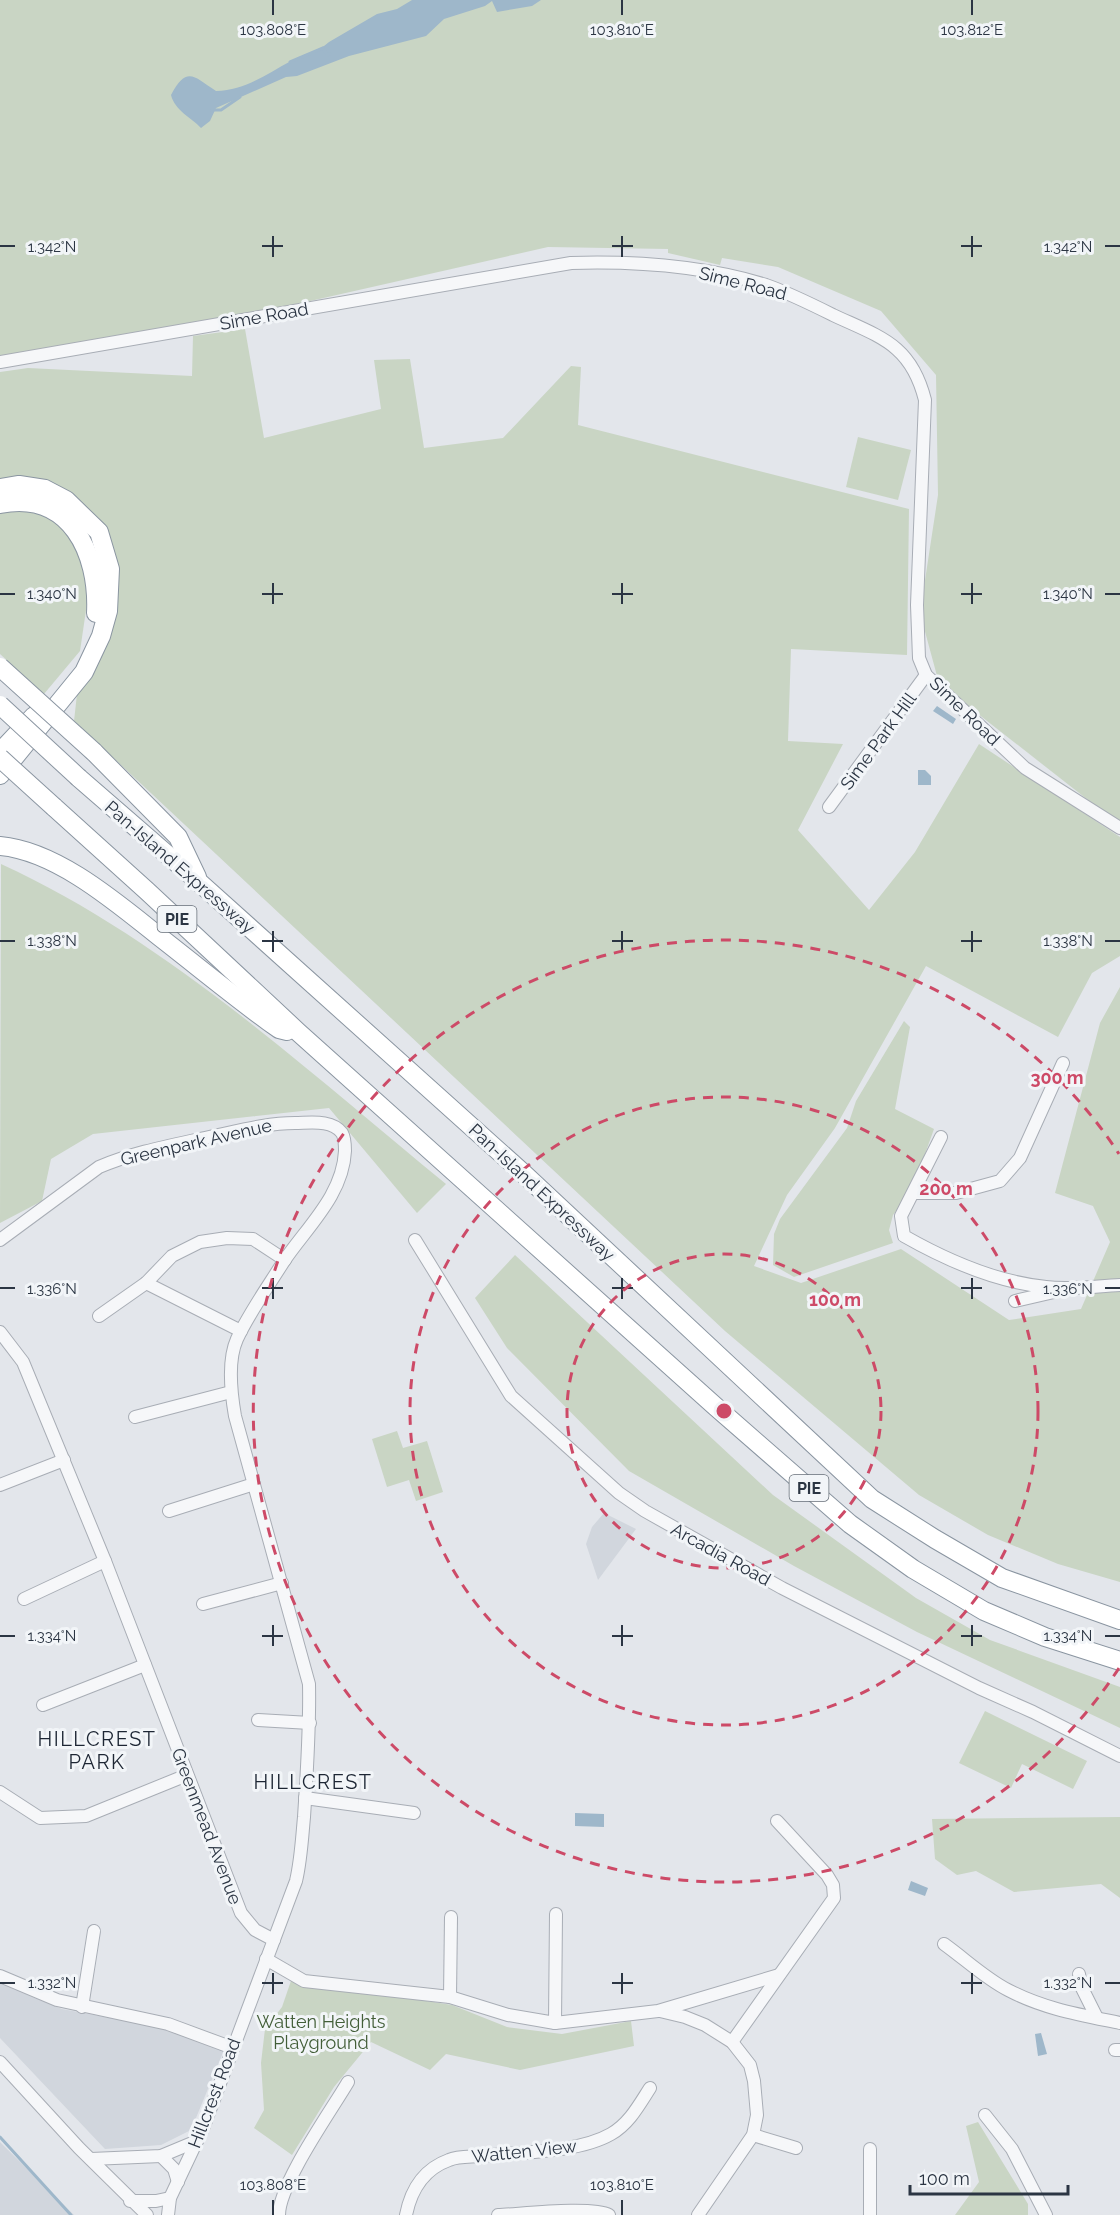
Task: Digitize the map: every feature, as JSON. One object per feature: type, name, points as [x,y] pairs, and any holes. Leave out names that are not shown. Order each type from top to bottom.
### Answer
[{"type":"highway","points":[[0,488],[19,485],[45,489],[66,500],[99,532],[110,569],[108,612],[101,636],[84,672],[0,776]]},
{"type":"highway","points":[[0,504],[31,502],[51,508],[64,517],[87,552],[94,572],[97,592],[93,636],[87,652],[47,702],[0,752]]},
{"type":"highway","points":[[0,667],[94,752],[178,837],[200,883]]},
{"type":"highway","name":"Pan-Island Expressway","points":[[0,705],[523,1173],[872,1498],[935,1539],[1002,1578],[1120,1620]]},
{"type":"highway","name":"Pan-Island Expressway","points":[[0,758],[298,1032],[716,1407],[850,1524],[913,1569],[984,1611],[1045,1638],[1120,1661]]},
{"type":"highway","points":[[0,846],[39,855],[62,867],[115,901],[269,1022],[284,1030],[298,1032]]},
{"type":"highway","points":[[1045,1638],[1090,1663],[1120,1674]]},
{"type":"street","name":"Sime Road","points":[[0,362],[572,263],[654,264],[765,285],[794,296],[885,339],[910,363],[920,382],[925,400],[917,605],[919,658],[926,675],[1024,768],[1120,828]]},
{"type":"street","name":"Sime Park Hill","points":[[830,807],[926,675]]},
{"type":"street","points":[[914,1193],[956,1193],[1000,1181],[1020,1158],[1063,1063]]},
{"type":"street","name":"Greenpark Avenue","points":[[0,1240],[99,1167],[110,1162],[160,1148],[276,1123],[316,1122],[335,1127],[342,1133]]},
{"type":"street","name":"Hillcrest Road","points":[[168,2215],[170,2198],[197,2141],[300,1866],[310,1723],[309,1683],[235,1416],[230,1383],[234,1345],[285,1260],[323,1209],[341,1176],[345,1154],[342,1133]]},
{"type":"street","points":[[941,1137],[901,1216],[904,1236],[941,1257],[1025,1284],[1073,1288],[1120,1285]]},
{"type":"street","points":[[99,1316],[146,1283],[172,1256],[200,1242],[243,1237],[253,1239],[285,1260]]},
{"type":"street","name":"Arcadia Road","points":[[415,1240],[511,1396],[619,1493],[645,1511],[782,1588],[979,1688],[1033,1712],[1120,1756]]},
{"type":"street","points":[[146,1283],[241,1332]]},
{"type":"street","points":[[1015,1301],[1073,1288]]},
{"type":"street","name":"Greenmead Avenue","points":[[0,1332],[23,1362],[64,1460],[241,1913],[255,1930],[274,1940]]},
{"type":"street","points":[[135,1417],[231,1392]]},
{"type":"street","points":[[0,1485],[64,1460]]},
{"type":"street","points":[[170,1511],[254,1484]]},
{"type":"street","points":[[24,1599],[105,1561]]},
{"type":"street","points":[[203,1604],[282,1583]]},
{"type":"street","points":[[43,1705],[145,1665]]},
{"type":"street","points":[[258,1720],[310,1723]]},
{"type":"street","points":[[0,1792],[40,1818],[80,1817],[187,1775]]},
{"type":"street","points":[[305,1798],[414,1813]]},
{"type":"street","points":[[732,2043],[834,1898],[833,1885],[827,1875],[777,1821]]},
{"type":"street","points":[[555,2023],[556,1914]]},
{"type":"street","points":[[450,1997],[451,1917]]},
{"type":"street","points":[[82,2007],[94,1931]]},
{"type":"street","points":[[944,1944],[1006,1989],[1074,2015],[1120,2023]]},
{"type":"street","points":[[266,1959],[304,1981],[450,1997],[508,2015],[555,2023],[658,2011],[779,1975]]},
{"type":"street","points":[[1078,1974],[1081,1986],[1097,2018]]},
{"type":"street","points":[[0,1976],[51,1998],[82,2007],[168,2024],[232,2048]]},
{"type":"street","points":[[658,2011],[685,2017],[705,2025],[732,2043],[750,2065],[754,2080],[757,2115],[753,2135],[698,2215]]},
{"type":"street","points":[[0,2062],[130,2201],[147,2215]]},
{"type":"street","points":[[279,2215],[279,2205],[287,2184],[348,2082]]},
{"type":"street","name":"Watten View","points":[[406,2215],[409,2200],[417,2185],[428,2172],[450,2159],[582,2146],[612,2133],[632,2115],[650,2088]]},
{"type":"street","points":[[985,2115],[1012,2149],[1046,2215]]},
{"type":"street","points":[[753,2135],[796,2148]]},
{"type":"street","points":[[91,2159],[161,2156],[197,2141]]},
{"type":"street","points":[[870,2149],[870,2215]]},
{"type":"street","points":[[161,2156],[174,2169],[177,2182]]},
{"type":"street","points":[[130,2201],[156,2201],[170,2198]]},
{"type":"street","points":[[498,2215],[587,2210],[606,2213]]},
{"type":"shaded area","points":[[604,1513],[636,1529],[598,1580],[586,1544],[592,1527]]},
{"type":"shaded area","points":[[0,1980],[32,1997],[62,2009],[170,2029],[224,2050],[191,2130],[161,2145],[105,2149],[0,2038]]},
{"type":"shaded area","points":[[0,2142],[5,2147],[74,2215],[0,2215]]},
{"type":"green space","points":[[0,0],[1120,0],[1120,825],[959,699],[940,687],[920,613],[938,495],[936,375],[881,311],[778,267],[722,258],[720,265],[668,253],[668,249],[548,247],[227,320],[0,360]]},
{"type":"green space","points":[[245,329],[264,438],[381,409],[374,360],[410,359],[424,448],[503,438],[571,366],[581,367],[578,425],[909,509],[907,655],[791,649],[788,741],[843,744],[798,830],[869,910],[915,852],[979,744],[1120,837],[1120,956],[1092,973],[1058,1037],[926,966],[835,1128],[787,1195],[754,1266],[801,1283],[901,1249],[1009,1320],[1081,1309],[1110,1242],[1093,1206],[1055,1193],[1100,1023],[1120,987],[1120,1582],[1058,1564],[988,1535],[919,1495],[725,1331],[74,721],[78,685],[101,649],[98,537],[0,492],[0,372],[28,368],[192,376],[193,336]]},
{"type":"green space","points":[[858,437],[911,450],[898,500],[846,487]]},
{"type":"green space","points":[[11,509],[54,517],[67,531],[78,550],[89,590],[80,651],[44,694],[0,654],[0,512]]},
{"type":"green space","points":[[1,864],[62,895],[177,968],[288,1053],[446,1184],[417,1213],[329,1108],[93,1134],[51,1159],[42,1201],[0,1223]]},
{"type":"green space","points":[[904,1021],[910,1027],[895,1109],[934,1129],[912,1190],[893,1215],[889,1230],[893,1243],[794,1277],[773,1265],[774,1234],[780,1219],[847,1128],[856,1101]]},
{"type":"green space","points":[[515,1255],[773,1495],[916,1598],[990,1640],[1120,1687],[1120,1728],[917,1632],[794,1566],[629,1471],[507,1348],[475,1298]]},
{"type":"green space","points":[[397,1431],[403,1448],[427,1441],[443,1492],[416,1501],[409,1480],[387,1487],[372,1439]]},
{"type":"green space","points":[[985,1711],[1087,1761],[1073,1789],[1022,1764],[1011,1788],[959,1763]]},
{"type":"green space","points":[[1120,1817],[1120,1898],[1101,1884],[1014,1892],[976,1871],[957,1875],[935,1859],[932,1819]]},
{"type":"green space","name":"Watten Heights Playground","points":[[293,1975],[319,1984],[452,2005],[507,2027],[562,2034],[631,2021],[634,2046],[520,2070],[446,2054],[430,2070],[371,2042],[334,2087],[292,2155],[254,2128],[264,2110],[261,2063],[265,2029],[282,2007]]},
{"type":"green space","points":[[978,2122],[1028,2204],[1028,2215],[955,2215],[979,2182],[966,2126]]},
{"type":"water","points":[[412,0],[541,0],[532,6],[497,12],[492,1],[485,6],[444,19],[426,36],[349,56],[297,76],[286,77],[216,108],[210,121],[201,128],[173,101],[171,95],[186,77],[196,78],[216,91],[246,85],[320,48],[377,14],[397,9]]},
{"type":"water","points":[[937,706],[956,719],[953,724],[933,711]]},
{"type":"water","points":[[918,770],[925,770],[931,776],[931,785],[918,785]]},
{"type":"water","points":[[575,1813],[604,1814],[604,1827],[575,1826]]},
{"type":"water","points":[[911,1881],[928,1888],[925,1896],[908,1890]]},
{"type":"water","points":[[1041,2033],[1047,2054],[1038,2056],[1035,2034]]},
{"type":"waterway","points":[[290,62],[323,48],[327,55],[330,54]]},
{"type":"waterway","points":[[212,110],[221,110],[240,97]]},
{"type":"waterway","points":[[0,2137],[71,2215]]},
{"type":"district","name":"HILLCREST PARK","points":[[97,1750]]},
{"type":"district","name":"HILLCREST","points":[[313,1782]]}]
